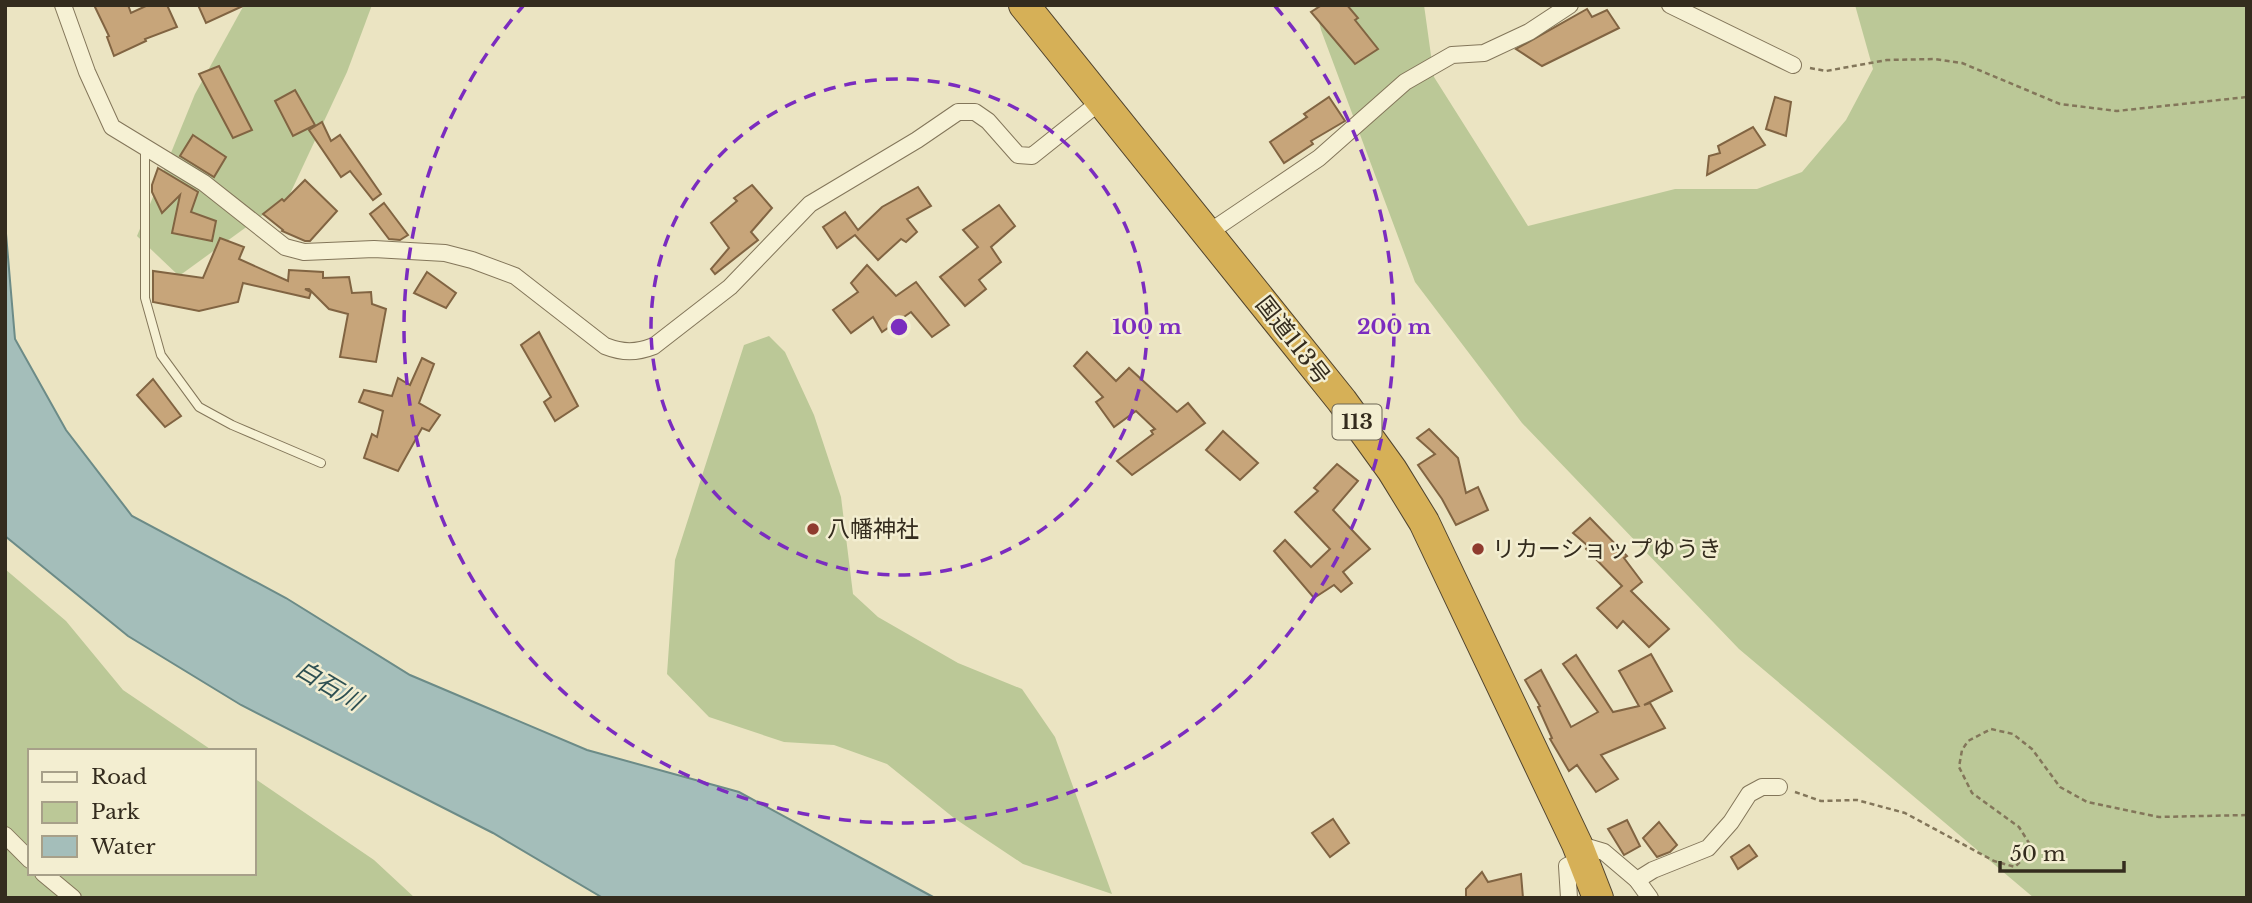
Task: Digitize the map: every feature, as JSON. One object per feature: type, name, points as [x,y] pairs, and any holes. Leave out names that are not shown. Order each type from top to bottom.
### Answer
[{"type":"highway","name":"国道113号","points":[[1024,5],[1342,401],[1392,470],[1424,522],[1579,851],[1598,898]]},
{"type":"street","points":[[63,5],[87,72],[112,127],[204,183],[285,247],[304,252],[374,249],[445,253],[472,260],[515,276],[605,346],[619,352],[639,352],[654,346],[730,287],[810,204],[917,141],[958,112],[975,112],[988,121],[1018,155],[1032,156],[1101,101]]},
{"type":"street","points":[[1208,233],[1319,158],[1405,82],[1452,55],[1484,53],[1530,32],[1570,5]]},
{"type":"street","points":[[1670,5],[1793,65]]},
{"type":"street","points":[[1637,880],[1653,870],[1708,848],[1731,822],[1749,794],[1762,787],[1779,787]]},
{"type":"street","points":[[5,835],[28,858]]},
{"type":"street","points":[[1569,898],[1567,866],[1579,851],[1604,852],[1637,880],[1650,898]]},
{"type":"street","points":[[45,875],[73,898]]},
{"type":"lane","points":[[145,147],[145,298],[162,355],[199,407],[232,425],[321,463]]},
{"type":"path","points":[[1793,65],[1826,71],[1887,60],[1935,59],[1962,63],[2060,104],[2117,111],[2247,97]]},
{"type":"path","points":[[1779,787],[1821,801],[1857,800],[1905,813],[1994,861],[2015,867],[2025,857],[2029,843],[2019,827],[1972,793],[1959,767],[1962,750],[1968,741],[1992,729],[2013,734],[2032,749],[2060,787],[2087,802],[2159,817],[2247,815]]},
{"type":"green space","points":[[244,5],[372,5],[347,72],[289,196],[179,276],[137,236],[195,94]]},
{"type":"green space","points":[[1315,5],[1424,5],[1434,77],[1528,226],[1675,189],[1757,189],[1802,172],[1846,120],[1873,69],[1855,5],[2247,5],[2247,898],[2034,898],[1739,649],[1522,423],[1415,282],[1321,30]]},
{"type":"green space","points":[[769,336],[785,352],[814,415],[841,497],[853,594],[878,617],[958,663],[1022,689],[1055,737],[1112,894],[1023,864],[954,818],[887,764],[834,745],[784,742],[709,717],[667,674],[675,560],[744,345]]},
{"type":"green space","points":[[5,569],[66,621],[123,690],[210,749],[28,749],[28,875],[256,875],[256,779],[374,860],[415,898],[5,898]]},
{"type":"water","name":"白石川","points":[[5,222],[15,339],[66,430],[132,516],[286,598],[410,675],[587,750],[739,792],[935,898],[603,898],[493,833],[241,705],[128,636],[5,536]]},
{"type":"building","points":[[94,5],[128,5],[131,13],[148,5],[167,5],[177,27],[145,39],[146,41],[114,56],[107,37],[109,36]]},
{"type":"building","points":[[198,5],[245,5],[206,23]]},
{"type":"building","points":[[1322,5],[1347,5],[1378,49],[1355,64],[1311,12]]},
{"type":"building","points":[[1587,9],[1592,17],[1607,10],[1619,28],[1542,66],[1516,49]]},
{"type":"building","points":[[219,66],[252,130],[233,138],[199,74]]},
{"type":"building","points":[[295,90],[315,125],[293,136],[275,101]]},
{"type":"building","points":[[1329,97],[1345,121],[1311,141],[1313,144],[1284,163],[1270,142],[1307,117],[1304,114]]},
{"type":"building","points":[[1775,97],[1791,102],[1786,136],[1766,129]]},
{"type":"building","points":[[322,122],[331,141],[340,135],[381,194],[373,200],[350,171],[341,177],[309,130]]},
{"type":"building","points":[[1753,127],[1765,145],[1707,175],[1709,156],[1720,153],[1718,146]]},
{"type":"building","points":[[193,135],[226,157],[214,177],[180,156]]},
{"type":"building","points":[[158,168],[198,192],[191,212],[216,221],[212,241],[172,233],[180,195],[162,213],[152,192]]},
{"type":"building","points":[[305,180],[337,211],[310,241],[282,231],[263,214],[282,199],[284,201]]},
{"type":"building","points":[[752,185],[772,208],[751,232],[758,240],[715,274],[711,269],[729,248],[711,223],[737,201],[734,198]]},
{"type":"building","points":[[918,187],[931,206],[907,219],[917,232],[906,242],[901,239],[878,260],[855,235],[837,248],[823,227],[845,212],[858,230],[882,207]]},
{"type":"building","points":[[384,203],[408,235],[400,240],[389,239],[370,214]]},
{"type":"building","points":[[999,205],[1015,226],[991,247],[1001,262],[979,280],[986,289],[965,306],[940,277],[978,247],[963,230]]},
{"type":"building","points":[[220,238],[244,247],[239,259],[288,281],[289,270],[323,272],[323,278],[349,277],[352,293],[371,292],[372,304],[386,309],[376,362],[340,357],[348,314],[329,309],[309,289],[305,289],[311,292],[309,298],[243,283],[238,302],[199,311],[153,302],[153,271],[203,278]]},
{"type":"building","points":[[867,265],[896,296],[916,282],[949,325],[932,337],[911,312],[882,332],[873,317],[851,333],[833,310],[858,292],[851,283]]},
{"type":"building","points":[[427,272],[456,293],[446,308],[414,293]]},
{"type":"building","points":[[539,332],[578,406],[555,421],[544,402],[551,397],[521,345]]},
{"type":"building","points":[[1087,352],[1116,381],[1129,368],[1177,412],[1188,403],[1205,423],[1132,475],[1117,461],[1153,434],[1151,431],[1155,429],[1136,411],[1114,427],[1096,402],[1103,397],[1074,366]]},
{"type":"building","points":[[422,358],[434,364],[419,403],[440,415],[429,431],[422,428],[398,471],[364,458],[372,434],[377,437],[383,411],[359,402],[364,390],[392,396],[398,378],[410,385]]},
{"type":"building","points":[[153,379],[181,416],[165,427],[137,395]]},
{"type":"building","points":[[1429,429],[1458,458],[1466,493],[1478,487],[1488,510],[1456,525],[1418,465],[1435,454],[1417,438]]},
{"type":"building","points":[[1223,431],[1258,463],[1240,480],[1206,450]]},
{"type":"building","points":[[1337,464],[1358,481],[1333,510],[1370,549],[1343,572],[1352,583],[1341,592],[1334,585],[1314,598],[1274,551],[1285,540],[1311,567],[1330,549],[1295,512],[1318,491],[1314,488]]},
{"type":"building","points":[[1590,518],[1627,556],[1624,558],[1642,582],[1631,591],[1669,629],[1649,647],[1623,621],[1617,628],[1597,608],[1622,586],[1586,549],[1588,546],[1573,533]]},
{"type":"building","points":[[1651,654],[1672,691],[1644,705],[1650,703],[1665,728],[1601,755],[1618,779],[1596,792],[1577,765],[1569,771],[1550,739],[1552,738],[1538,707],[1540,706],[1525,680],[1541,670],[1571,727],[1598,712],[1563,664],[1576,655],[1613,712],[1639,706],[1619,671]]},
{"type":"building","points":[[1333,819],[1349,843],[1330,857],[1312,833]]},
{"type":"building","points":[[1627,820],[1640,846],[1624,855],[1608,829]]},
{"type":"building","points":[[1659,822],[1677,845],[1670,852],[1657,857],[1643,838]]},
{"type":"building","points":[[1749,845],[1757,856],[1738,869],[1731,857]]},
{"type":"building","points":[[1482,872],[1488,882],[1521,874],[1523,898],[1466,898],[1466,889]]},
{"type":"place","name":"八幡神社","points":[[813,529]]},
{"type":"place","name":"リカーショップゆうき","points":[[1478,549]]}]
